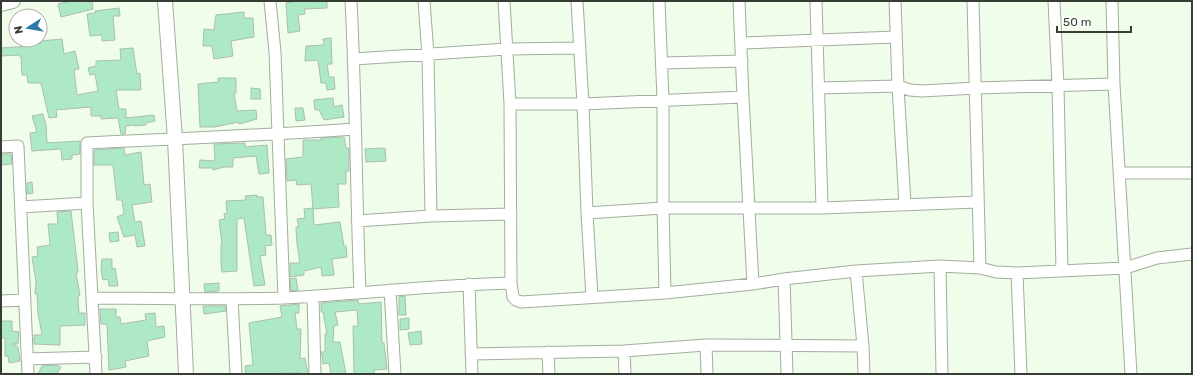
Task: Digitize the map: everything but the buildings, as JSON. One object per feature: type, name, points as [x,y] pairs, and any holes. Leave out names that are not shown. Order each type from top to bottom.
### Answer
[{"type":"street","points":[[1,4],[13,1]]},
{"type":"street","points":[[165,1],[175,139],[186,374]]},
{"type":"street","points":[[270,1],[275,52],[284,298]]},
{"type":"street","points":[[351,1],[360,292]]},
{"type":"street","points":[[424,1],[428,55],[431,216]]},
{"type":"street","points":[[504,1],[510,104],[511,283],[513,298],[516,300],[522,302],[665,293],[754,284],[856,270],[940,266],[980,268],[996,272],[1017,273],[1125,268],[1157,258],[1192,254]]},
{"type":"street","points":[[578,1],[579,48],[584,104],[587,213],[592,297]]},
{"type":"street","points":[[659,1],[663,100],[665,293]]},
{"type":"street","points":[[739,1],[754,284]]},
{"type":"street","points":[[816,1],[822,208]]},
{"type":"street","points":[[895,1],[895,37],[905,204]]},
{"type":"street","points":[[973,1],[980,268]]},
{"type":"street","points":[[1054,1],[1058,86],[1062,271]]},
{"type":"street","points":[[1112,1],[1114,84],[1131,374]]},
{"type":"street","points":[[742,43],[895,37]]},
{"type":"street","points":[[354,60],[507,49],[579,48]]},
{"type":"street","points":[[662,63],[742,61]]},
{"type":"street","points":[[818,88],[898,86],[910,90],[922,91],[1114,84]]},
{"type":"street","points":[[510,104],[584,104],[743,97]]},
{"type":"street","points":[[96,374],[87,203],[87,143],[355,129]]},
{"type":"street","points":[[1,147],[18,146],[28,374]]},
{"type":"street","points":[[1119,174],[1192,172]]},
{"type":"street","points":[[587,213],[663,208],[822,208],[978,202]]},
{"type":"street","points":[[21,207],[87,203]]},
{"type":"street","points":[[357,221],[431,216],[511,214]]},
{"type":"street","points":[[940,266],[942,374]]},
{"type":"street","points":[[856,270],[864,374]]},
{"type":"street","points":[[1017,273],[1021,374]]},
{"type":"street","points":[[784,279],[787,374]]},
{"type":"street","points":[[93,298],[284,298],[469,284],[511,283]]},
{"type":"street","points":[[469,284],[472,374]]},
{"type":"street","points":[[390,290],[395,374]]},
{"type":"street","points":[[312,296],[315,374]]},
{"type":"street","points":[[232,299],[236,374]]},
{"type":"street","points":[[1,302],[25,300]]},
{"type":"street","points":[[471,354],[624,351],[706,345],[863,346]]},
{"type":"street","points":[[706,345],[707,374]]},
{"type":"street","points":[[624,351],[625,374]]},
{"type":"street","points":[[548,352],[549,374]]},
{"type":"street","points":[[27,359],[96,357]]}]
